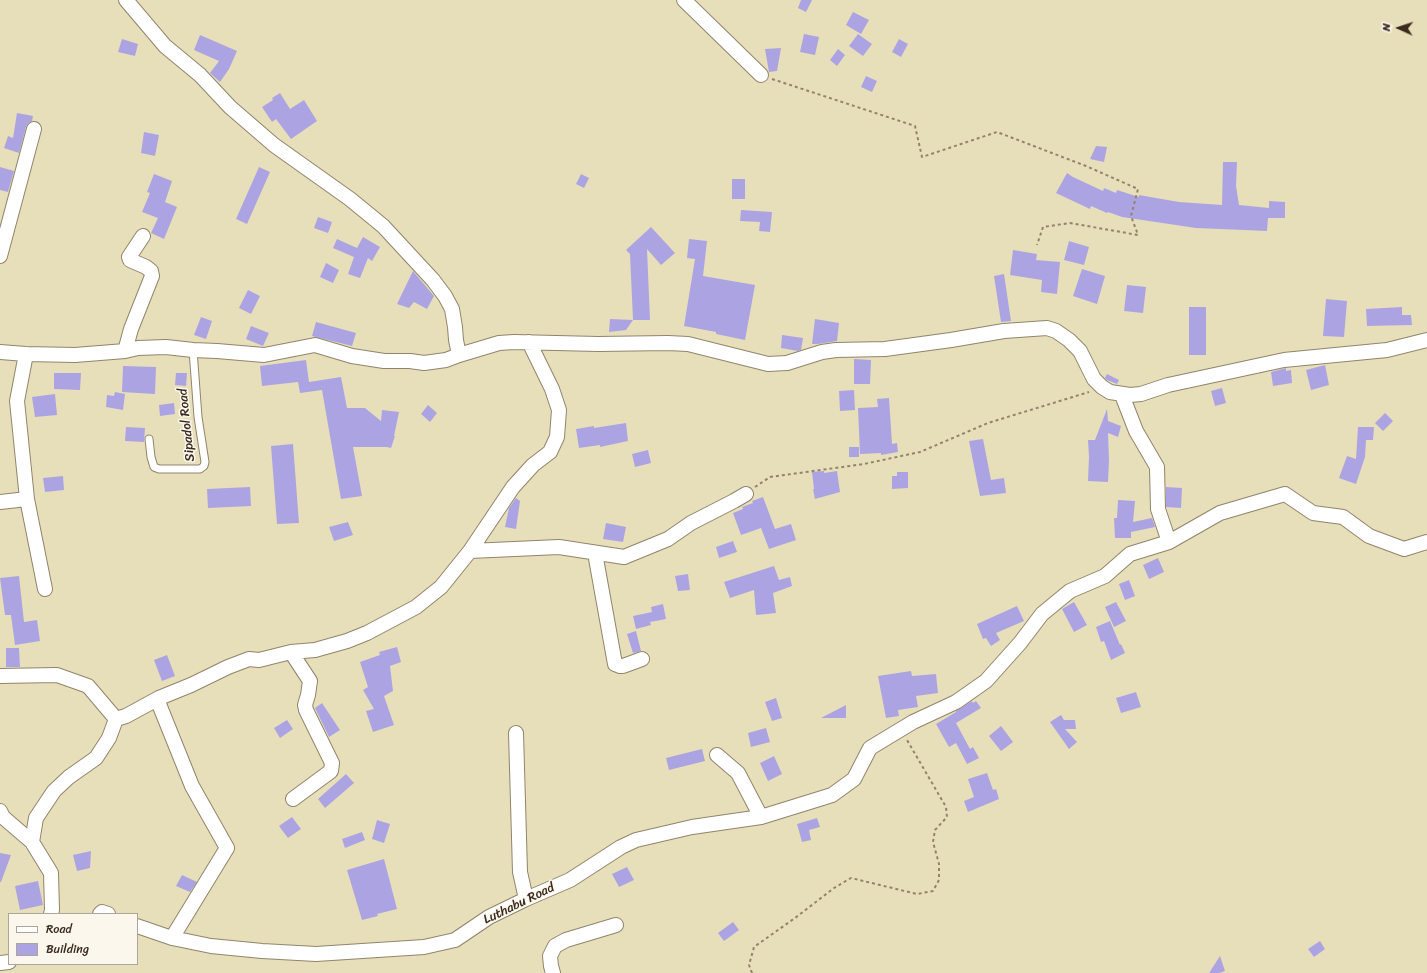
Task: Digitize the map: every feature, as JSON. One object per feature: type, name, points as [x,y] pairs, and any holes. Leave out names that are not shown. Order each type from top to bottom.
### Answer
[{"type":"street","points":[[126,0],[165,46],[200,75],[230,107],[274,145],[350,199],[382,226],[408,253],[433,280],[445,296],[452,309],[459,355]]},
{"type":"street","points":[[684,0],[762,75]]},
{"type":"street","points":[[0,256],[34,129]]},
{"type":"street","points":[[124,350],[152,276],[151,271],[146,267],[130,260],[129,257],[143,236]]},
{"type":"street","points":[[0,352],[75,355],[138,348],[166,347],[264,355],[315,345],[352,356],[377,360],[424,363],[446,360],[498,343],[662,343],[688,344],[768,364],[787,363],[822,352],[836,350],[885,349],[1004,331],[1047,328],[1056,331],[1080,350],[1094,379],[1102,387],[1110,392],[1122,395],[1141,394],[1168,385],[1284,360],[1387,350],[1427,340]]},
{"type":"street","points":[[116,719],[126,716],[157,699],[191,686],[228,667],[249,659],[259,660],[291,652],[315,650],[367,633],[416,607],[441,587],[470,551],[512,487],[534,465],[550,452],[557,437],[558,410],[552,389],[529,342]]},
{"type":"street","points":[[26,354],[17,401],[27,499],[45,589]]},
{"type":"street","points":[[1122,395],[1136,431],[1157,467],[1158,509],[1169,542]]},
{"type":"street","points":[[470,551],[559,547],[624,557],[668,539],[691,523],[746,494]]},
{"type":"street","points":[[900,730],[913,722],[956,702],[986,681],[1020,643],[1042,614],[1070,591],[1105,576],[1130,554],[1169,542],[1220,513],[1285,494],[1313,513],[1343,517],[1369,536],[1404,549],[1427,542]]},
{"type":"street","points":[[0,502],[27,499]]},
{"type":"street","points":[[595,553],[615,664],[623,666],[642,659]]},
{"type":"street","points":[[291,652],[310,682],[305,705],[306,710],[332,763],[331,771],[293,798]]},
{"type":"street","points":[[0,676],[57,675],[88,686],[116,719]]},
{"type":"street","points":[[157,699],[192,786],[227,848],[172,938]]},
{"type":"street","points":[[32,842],[36,818],[54,791],[69,777],[96,758],[109,738],[116,719]]},
{"type":"street","name":"Luthabu Road","points":[[138,926],[172,938],[211,946],[316,954],[424,947],[455,940],[489,917],[570,880],[621,847],[636,840],[692,827],[761,817],[832,795],[854,779],[870,748],[900,730]]},
{"type":"street","points":[[516,733],[520,872],[526,899]]},
{"type":"street","points":[[717,756],[738,773],[761,817]]},
{"type":"street","points":[[0,812],[32,842],[51,873],[51,913]]},
{"type":"street","points":[[553,973],[550,956],[555,946],[566,940],[616,925]]},
{"type":"lane","name":"Sipadol Road","points":[[149,439],[151,458],[154,467],[159,469],[200,469],[204,466],[205,462],[198,417],[193,350]]},
{"type":"path","points":[[762,75],[915,126],[922,157],[997,132],[1086,166],[1138,189],[1131,216],[1138,235],[1070,223],[1043,226],[1037,245]]},
{"type":"path","points":[[746,494],[770,477],[864,464],[920,452],[988,423],[1078,396],[1102,387]]},
{"type":"path","points":[[752,973],[749,965],[754,947],[796,918],[834,888],[851,878],[917,894],[933,891],[939,880],[939,864],[934,842],[935,830],[947,817],[946,807],[913,748],[900,730]]},
{"type":"building","points":[[801,0],[812,0],[806,12],[798,8]]},
{"type":"building","points":[[853,12],[869,20],[861,34],[846,25]]},
{"type":"building","points":[[804,34],[819,37],[815,55],[800,52]]},
{"type":"building","points":[[858,34],[872,44],[863,56],[849,46]]},
{"type":"building","points":[[200,35],[237,51],[229,69],[220,82],[210,73],[219,61],[194,50]]},
{"type":"building","points":[[122,39],[138,44],[135,56],[118,52]]},
{"type":"building","points":[[899,39],[908,44],[901,57],[892,52]]},
{"type":"building","points":[[781,48],[777,71],[769,72],[765,49]]},
{"type":"building","points":[[838,49],[845,55],[837,66],[830,60]]},
{"type":"building","points":[[866,76],[877,81],[872,92],[861,87]]},
{"type":"building","points":[[280,93],[290,109],[304,100],[317,121],[291,139],[276,119],[272,122],[262,107],[273,100],[272,98]]},
{"type":"building","points":[[17,113],[33,116],[32,121],[28,123],[26,127],[19,153],[4,148],[8,136],[13,138]]},
{"type":"building","points":[[144,132],[159,135],[155,156],[141,153]]},
{"type":"building","points":[[1096,146],[1107,147],[1104,162],[1090,159]]},
{"type":"building","points":[[1223,162],[1237,162],[1236,186],[1239,205],[1269,208],[1269,201],[1285,202],[1285,218],[1268,218],[1267,231],[1196,228],[1122,217],[1108,212],[1107,213],[1091,206],[1090,209],[1056,193],[1067,173],[1103,191],[1104,188],[1116,193],[1117,190],[1139,197],[1139,195],[1179,202],[1222,205]]},
{"type":"building","points":[[0,167],[14,171],[8,192],[0,190]]},
{"type":"building","points":[[259,167],[270,172],[247,224],[236,219]]},
{"type":"building","points":[[154,174],[172,181],[165,202],[177,207],[164,239],[151,233],[158,218],[142,212],[150,193],[147,192]]},
{"type":"building","points":[[581,174],[589,178],[584,188],[576,184]]},
{"type":"building","points":[[732,179],[745,179],[745,199],[732,199]]},
{"type":"building","points":[[741,210],[772,212],[770,232],[759,231],[760,222],[740,221]]},
{"type":"building","points":[[318,217],[332,222],[328,233],[314,228]]},
{"type":"building","points":[[651,227],[675,253],[661,265],[647,249],[650,320],[633,320],[630,254],[626,250]]},
{"type":"building","points":[[363,237],[380,247],[372,261],[368,258],[360,278],[348,274],[354,257],[333,248],[337,239],[357,248]]},
{"type":"building","points":[[689,239],[707,241],[703,276],[755,285],[745,340],[716,334],[716,332],[684,326],[695,259],[687,258]]},
{"type":"building","points":[[1069,241],[1089,247],[1084,265],[1064,260]]},
{"type":"building","points":[[1013,250],[1037,254],[1036,260],[1060,262],[1057,294],[1041,292],[1042,280],[1010,275]]},
{"type":"building","points":[[326,263],[339,270],[333,283],[320,277]]},
{"type":"building","points":[[1082,269],[1105,276],[1097,304],[1073,296]]},
{"type":"building","points":[[413,271],[434,296],[427,309],[414,302],[409,308],[397,304]]},
{"type":"building","points":[[1004,274],[1011,321],[1001,322],[994,276]]},
{"type":"building","points":[[1127,285],[1146,287],[1143,313],[1124,311]]},
{"type":"building","points":[[248,290],[260,296],[251,314],[239,308]]},
{"type":"building","points":[[1326,299],[1347,301],[1344,337],[1323,336]]},
{"type":"building","points":[[1189,307],[1206,307],[1206,355],[1189,355]]},
{"type":"building","points":[[1402,307],[1402,315],[1411,315],[1412,325],[1367,326],[1366,309]]},
{"type":"building","points":[[201,317],[212,321],[206,339],[194,335]]},
{"type":"building","points":[[610,319],[633,320],[626,330],[609,332]]},
{"type":"building","points":[[815,319],[839,323],[837,341],[812,344]]},
{"type":"building","points":[[316,322],[356,333],[352,346],[312,336]]},
{"type":"building","points":[[251,326],[269,333],[263,346],[246,339]]},
{"type":"building","points":[[782,335],[803,338],[801,350],[798,351],[781,348]]},
{"type":"building","points":[[854,359],[871,360],[870,384],[854,384]]},
{"type":"building","points":[[306,360],[309,382],[341,377],[347,408],[365,408],[381,421],[382,410],[399,412],[395,436],[391,448],[353,447],[362,496],[341,499],[322,390],[300,393],[298,382],[262,386],[260,366]]},
{"type":"building","points":[[1325,365],[1329,385],[1311,390],[1306,370]]},
{"type":"building","points":[[123,366],[156,367],[155,394],[122,392]]},
{"type":"building","points":[[1286,368],[1286,371],[1291,370],[1292,383],[1273,386],[1271,372]]},
{"type":"building","points":[[54,373],[81,373],[80,390],[54,389]]},
{"type":"building","points":[[176,373],[187,373],[186,386],[175,385]]},
{"type":"building","points":[[1107,374],[1119,380],[1117,384],[1105,378]]},
{"type":"building","points":[[1222,388],[1226,403],[1215,406],[1211,391]]},
{"type":"building","points":[[854,390],[855,410],[840,411],[839,391]]},
{"type":"building","points":[[115,392],[125,394],[123,410],[106,407],[107,395],[114,396]]},
{"type":"building","points":[[55,394],[57,415],[35,417],[32,397]]},
{"type":"building","points":[[889,398],[892,444],[897,443],[898,452],[881,455],[881,453],[860,454],[858,408],[878,407],[877,399]]},
{"type":"building","points":[[174,403],[175,414],[160,416],[159,405]]},
{"type":"building","points":[[428,405],[437,413],[430,422],[421,414]]},
{"type":"building","points":[[1107,409],[1108,421],[1121,426],[1118,437],[1108,433],[1108,482],[1088,481],[1088,440],[1095,440]]},
{"type":"building","points":[[1385,413],[1393,421],[1383,431],[1375,423]]},
{"type":"building","points":[[626,423],[628,441],[600,447],[600,445],[579,448],[576,429]]},
{"type":"building","points":[[126,427],[145,428],[144,442],[125,441]]},
{"type":"building","points":[[1358,427],[1374,427],[1373,440],[1366,440],[1365,457],[1356,484],[1339,478],[1347,456],[1356,459]]},
{"type":"building","points":[[983,439],[991,480],[1004,478],[1006,493],[980,496],[969,441]]},
{"type":"building","points":[[293,444],[299,523],[277,524],[271,446]]},
{"type":"building","points":[[849,447],[859,447],[859,457],[849,457]]},
{"type":"building","points":[[648,450],[651,463],[635,467],[632,454]]},
{"type":"building","points":[[824,471],[824,473],[837,471],[840,492],[815,499],[812,472]]},
{"type":"building","points":[[897,472],[908,472],[908,488],[892,489],[892,476],[897,476]]},
{"type":"building","points":[[63,476],[64,490],[45,492],[43,478]]},
{"type":"building","points":[[250,487],[251,506],[208,508],[207,489]]},
{"type":"building","points":[[1166,487],[1182,488],[1181,508],[1166,507]]},
{"type":"building","points":[[763,497],[775,529],[791,524],[796,540],[769,549],[761,528],[741,535],[733,513],[743,509],[742,507],[753,503],[752,501]]},
{"type":"building","points":[[516,498],[520,501],[516,529],[505,527],[509,508]]},
{"type":"building","points":[[1118,500],[1135,501],[1133,522],[1152,518],[1155,527],[1131,532],[1131,538],[1115,538],[1114,518],[1117,518]]},
{"type":"building","points":[[348,522],[353,535],[334,541],[329,527]]},
{"type":"building","points":[[606,523],[626,527],[623,542],[603,539]]},
{"type":"building","points":[[733,541],[737,552],[719,558],[716,547]]},
{"type":"building","points":[[1158,558],[1164,572],[1149,579],[1143,565]]},
{"type":"building","points":[[774,566],[779,580],[790,577],[792,586],[773,593],[776,613],[756,615],[754,590],[730,598],[724,582]]},
{"type":"building","points":[[688,574],[690,590],[678,591],[675,576]]},
{"type":"building","points":[[19,576],[24,622],[37,620],[40,641],[15,645],[11,615],[5,615],[0,578]]},
{"type":"building","points":[[1129,580],[1135,596],[1125,600],[1119,584]]},
{"type":"building","points":[[1074,602],[1087,625],[1074,632],[1062,609]]},
{"type":"building","points":[[1116,602],[1126,621],[1114,627],[1105,607]]},
{"type":"building","points":[[663,604],[666,619],[650,622],[651,625],[636,629],[633,616],[652,612],[651,607]]},
{"type":"building","points":[[1017,606],[1024,621],[996,633],[1000,640],[991,646],[986,638],[983,639],[977,624]]},
{"type":"building","points":[[1110,621],[1125,653],[1111,660],[1104,641],[1101,642],[1096,627]]},
{"type":"building","points":[[636,631],[641,651],[633,653],[627,634]]},
{"type":"building","points":[[397,647],[401,662],[390,666],[393,691],[384,696],[394,725],[373,732],[366,711],[374,709],[363,690],[368,687],[360,662],[380,655],[379,652]]},
{"type":"building","points":[[6,648],[19,648],[20,667],[6,667]]},
{"type":"building","points":[[167,655],[175,676],[162,681],[154,660]]},
{"type":"building","points":[[911,671],[912,676],[936,674],[938,693],[916,696],[918,707],[898,710],[899,716],[886,718],[878,676]]},
{"type":"building","points":[[1136,692],[1141,707],[1121,713],[1116,698]]},
{"type":"building","points":[[776,698],[782,718],[772,721],[765,702]]},
{"type":"building","points":[[972,701],[973,703],[976,701],[981,708],[956,723],[970,749],[973,747],[979,758],[967,764],[956,743],[949,747],[936,724]]},
{"type":"building","points":[[322,703],[340,730],[329,737],[315,708]]},
{"type":"building","points":[[846,705],[846,718],[821,718]]},
{"type":"building","points":[[1061,715],[1064,720],[1075,720],[1076,729],[1065,729],[1077,742],[1069,749],[1050,722]]},
{"type":"building","points":[[287,720],[293,729],[280,738],[274,728]]},
{"type":"building","points":[[1001,726],[1013,742],[1001,751],[989,736]]},
{"type":"building","points":[[766,728],[770,742],[751,747],[748,733]]},
{"type":"building","points":[[702,749],[705,761],[669,770],[666,758]]},
{"type":"building","points":[[774,756],[782,774],[768,781],[760,763]]},
{"type":"building","points":[[987,773],[993,790],[996,789],[999,799],[968,812],[964,801],[974,797],[968,779]]},
{"type":"building","points":[[346,774],[354,783],[325,808],[318,799]]},
{"type":"building","points":[[292,817],[301,829],[288,838],[279,826]]},
{"type":"building","points":[[817,818],[820,827],[809,830],[811,840],[802,842],[797,824]]},
{"type":"building","points":[[377,820],[390,824],[384,843],[372,839]]},
{"type":"building","points":[[362,832],[365,840],[345,848],[342,839]]},
{"type":"building","points":[[91,851],[90,868],[77,871],[73,855]]},
{"type":"building","points":[[0,853],[11,855],[1,882],[0,882]]},
{"type":"building","points":[[384,859],[397,909],[377,914],[378,916],[362,920],[347,870]]},
{"type":"building","points":[[627,867],[634,880],[619,887],[612,874]]},
{"type":"building","points":[[182,875],[197,882],[190,892],[176,886]]},
{"type":"building","points":[[38,881],[43,905],[20,910],[15,886]]},
{"type":"building","points":[[733,922],[739,930],[724,941],[718,933]]},
{"type":"building","points":[[1320,941],[1325,949],[1314,957],[1308,949]]},
{"type":"building","points":[[1220,956],[1225,971],[1219,973],[1209,973]]}]
